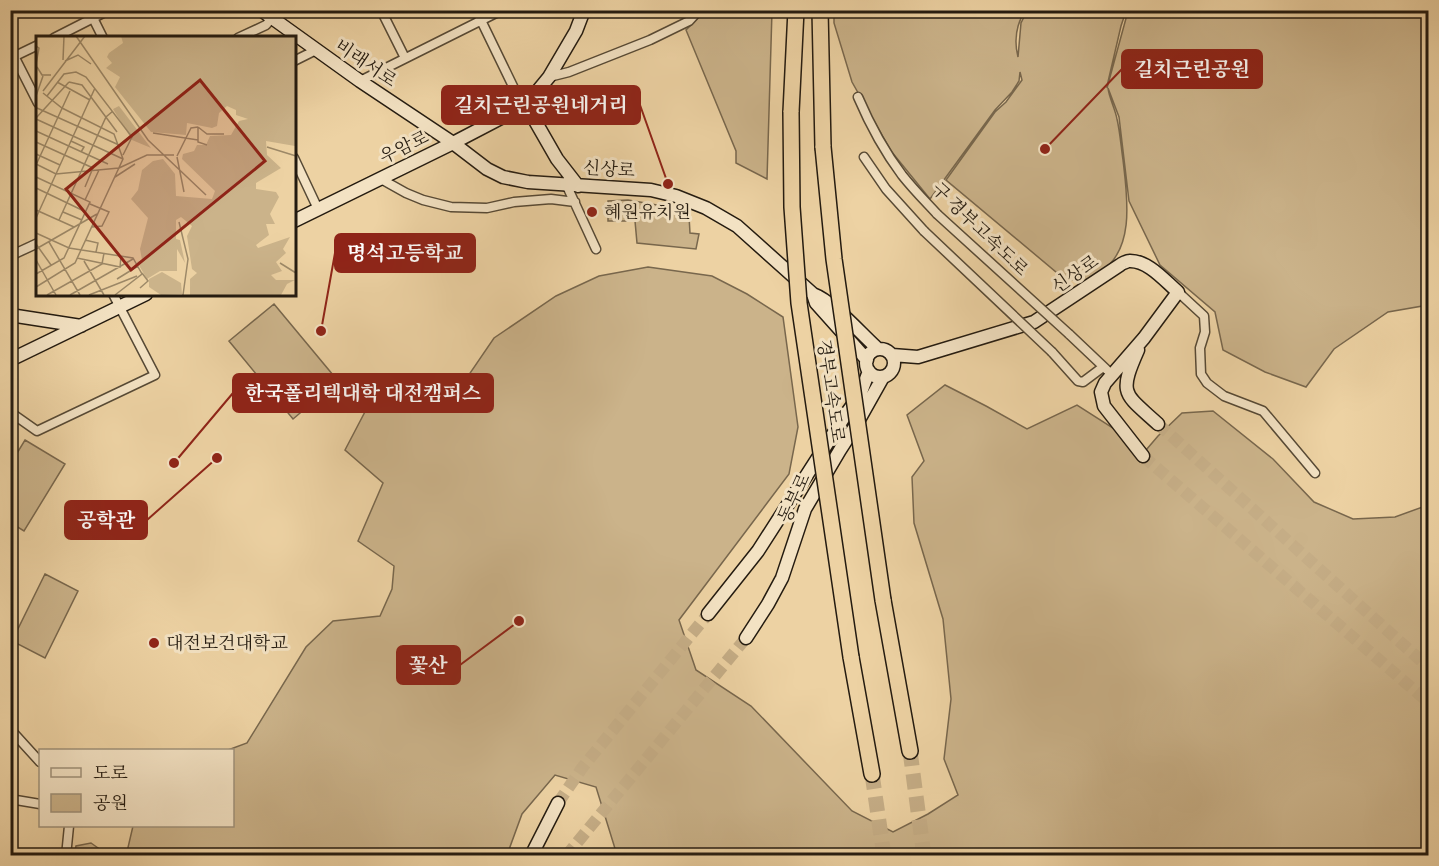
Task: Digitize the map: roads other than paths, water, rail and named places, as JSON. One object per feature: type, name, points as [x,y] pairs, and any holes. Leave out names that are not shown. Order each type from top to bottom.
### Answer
[{"type":"highway","name":"경부고속도로","points":[[796,10],[791,112],[792,207],[799,303],[851,657],[872,774]]},
{"type":"highway","name":"경부고속도로","points":[[820,10],[823,147],[834,259],[883,600],[910,751]]},
{"type":"main road","name":"우암로","points":[[296,220],[525,106],[549,77],[576,31],[584,10]]},
{"type":"main road","name":"비래서로","points":[[266,14],[453,143]]},
{"type":"main road","points":[[525,106],[572,185]]},
{"type":"main road","name":"신상로","points":[[453,143],[487,169],[503,177],[528,182],[651,190],[676,196],[706,208],[737,226],[813,294]]},
{"type":"main road","name":"신상로","points":[[918,357],[1034,322],[1129,261],[1152,269],[1178,292]]},
{"type":"main road","points":[[1143,456],[1104,406],[1101,392],[1107,371],[1144,338],[1178,292]]},
{"type":"main road","points":[[813,294],[822,297],[833,306],[878,349],[886,350],[892,355],[918,357]]},
{"type":"main road","points":[[813,294],[816,303],[875,376],[900,369],[918,357]]},
{"type":"main road","points":[[10,360],[142,296]]},
{"type":"main road","points":[[10,315],[81,326]]},
{"type":"main road","points":[[1144,338],[1130,370],[1126,390],[1131,400],[1158,424]]},
{"type":"main road","points":[[868,365],[871,353],[878,349]]},
{"type":"main road","points":[[888,374],[894,363],[892,355]]},
{"type":"main road","name":"동부로","points":[[708,614],[758,550],[860,394],[868,365]]},
{"type":"main road","name":"동부로","points":[[746,638],[782,578],[805,509],[888,374]]},
{"type":"main road","points":[[531,855],[558,803]]},
{"type":"street","points":[[58,36],[109,10]]},
{"type":"street","points":[[242,36],[266,24],[266,14],[286,10]]},
{"type":"street","points":[[381,10],[405,58]]},
{"type":"street","points":[[476,10],[525,106]]},
{"type":"street","points":[[360,81],[502,10]]},
{"type":"street","points":[[549,77],[569,72],[650,40],[689,21],[699,10]]},
{"type":"street","points":[[93,18],[103,36]]},
{"type":"street","points":[[36,46],[12,54],[36,98]]},
{"type":"street","points":[[296,60],[316,50]]},
{"type":"street","name":"구 경부고속도로","points":[[858,98],[874,134],[903,177],[937,214],[1107,371]]},
{"type":"street","points":[[864,157],[886,189],[924,231],[1052,351],[1078,381],[1083,382],[1107,371]]},
{"type":"street","points":[[296,162],[318,209]]},
{"type":"street","points":[[381,178],[406,193],[451,207],[487,208],[514,202],[551,199],[575,202]]},
{"type":"street","points":[[572,185],[575,202],[596,249]]},
{"type":"street","points":[[10,244],[13,255],[36,244]]},
{"type":"street","name":"신상로","points":[[1178,292],[1204,316],[1205,332],[1200,348],[1201,374],[1207,383],[1224,396],[1263,411],[1315,473]]},
{"type":"street","points":[[10,412],[37,431],[155,375],[114,296]]},
{"type":"street","points":[[10,729],[39,761]]},
{"type":"street","points":[[10,799],[39,804]]},
{"type":"street","points":[[66,855],[69,827]]},
{"type":"tunnel","points":[[1158,424],[1428,667]]},
{"type":"tunnel","points":[[1143,456],[1428,702]]},
{"type":"tunnel","points":[[558,803],[582,768],[708,614]]},
{"type":"tunnel","points":[[566,856],[746,638]]},
{"type":"tunnel","points":[[910,751],[924,856]]},
{"type":"tunnel","points":[[872,774],[884,856]]},
{"type":"place","name":"길치근린공원","points":[[1045,149]]},
{"type":"place","name":"길치근린공원네거리","points":[[668,184]]},
{"type":"place","name":"혜원유치원","points":[[592,212]]},
{"type":"place","name":"명석고등학교","points":[[321,331]]},
{"type":"place","name":"공학관","points":[[217,458]]},
{"type":"place","name":"한국폴리텍대학 대전캠퍼스","points":[[174,463]]},
{"type":"place","name":"꽃산","points":[[519,621]]},
{"type":"place","name":"대전보건대학교","points":[[154,643]]}]
